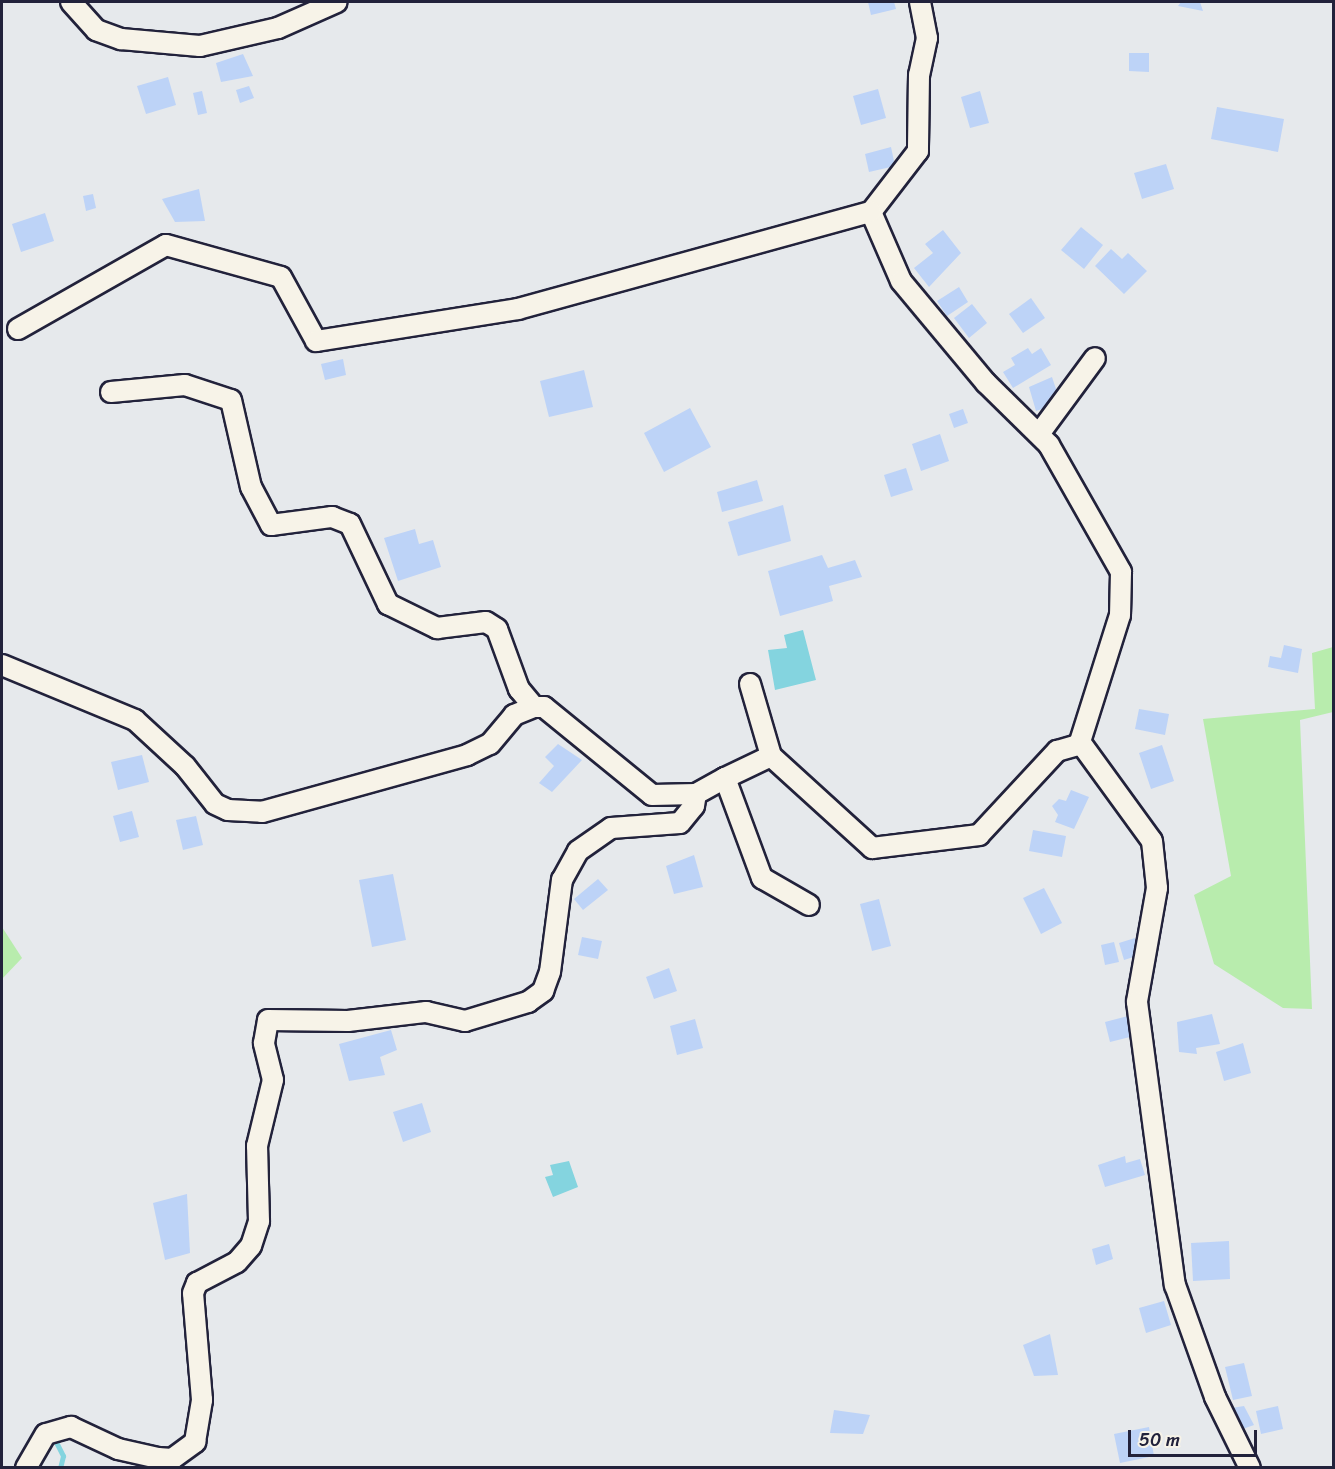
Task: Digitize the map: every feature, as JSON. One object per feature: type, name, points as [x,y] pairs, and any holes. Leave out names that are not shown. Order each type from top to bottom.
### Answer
[{"type":"street","points":[[71,2],[96,30],[121,39],[200,46],[278,28],[337,2]]},
{"type":"street","points":[[18,329],[166,244],[281,277],[316,341],[518,309],[871,212],[918,151],[919,75],[927,38],[920,2]]},
{"type":"street","points":[[871,212],[891,261],[923,310],[1039,434],[1102,531],[1121,572],[1120,615],[1081,744]]},
{"type":"street","points":[[1039,434],[1095,358]]},
{"type":"street","points":[[111,392],[185,385],[231,400],[252,487],[271,525],[332,517],[350,524],[388,604],[437,628],[486,622],[497,629],[519,689],[534,707]]},
{"type":"street","points":[[2,664],[135,720],[185,766],[214,804],[246,812],[305,802],[467,755],[490,744],[514,715],[534,707],[544,707],[652,795],[696,794],[725,777],[771,756]]},
{"type":"street","points":[[750,684],[771,756],[872,848],[979,835],[1057,751],[1081,744]]},
{"type":"street","points":[[1081,744],[1152,841],[1157,888],[1137,1002],[1175,1284],[1215,1397],[1250,1467]]},
{"type":"street","points":[[725,777],[762,878],[808,905]]},
{"type":"street","points":[[26,1467],[46,1434],[71,1427],[118,1449],[158,1458],[172,1459],[195,1442],[202,1400],[194,1293],[198,1283],[237,1262],[251,1246],[259,1221],[257,1146],[273,1080],[264,1043],[267,1020],[336,1021],[426,1012],[465,1021],[528,1002],[543,991],[550,972],[562,880],[578,851],[611,828],[680,824],[694,806],[696,794]]},
{"type":"green space","points":[[1333,647],[1333,712],[1300,720],[1312,1009],[1283,1008],[1214,964],[1194,895],[1231,876],[1203,719],[1315,709],[1312,653]]},
{"type":"green space","points":[[2,927],[22,958],[2,979]]},
{"type":"water","points":[[803,630],[816,680],[775,690],[768,650],[787,648],[784,635]]},
{"type":"water","points":[[569,1161],[578,1187],[553,1197],[545,1177],[553,1175],[550,1165]]},
{"type":"building","points":[[868,2],[894,2],[896,9],[871,15]]},
{"type":"building","points":[[1181,2],[1200,2],[1203,11],[1178,6]]},
{"type":"building","points":[[1129,53],[1149,53],[1149,72],[1129,71]]},
{"type":"building","points":[[243,54],[253,76],[221,82],[216,63]]},
{"type":"building","points":[[168,77],[176,105],[146,114],[137,86]]},
{"type":"building","points":[[249,86],[254,98],[240,103],[236,90]]},
{"type":"building","points":[[878,89],[886,118],[861,125],[853,96]]},
{"type":"building","points":[[202,91],[207,113],[198,115],[193,93]]},
{"type":"building","points":[[980,91],[989,123],[970,128],[961,97]]},
{"type":"building","points":[[1217,107],[1284,119],[1278,152],[1211,139]]},
{"type":"building","points":[[891,147],[895,166],[869,172],[865,154]]},
{"type":"building","points":[[1166,164],[1174,189],[1142,199],[1134,173]]},
{"type":"building","points":[[199,189],[205,221],[175,222],[162,199]]},
{"type":"building","points":[[93,194],[96,208],[86,211],[83,196]]},
{"type":"building","points":[[45,213],[54,241],[21,252],[12,224]]},
{"type":"building","points":[[1081,227],[1103,245],[1084,269],[1061,250]]},
{"type":"building","points":[[943,230],[961,253],[929,287],[914,268],[933,253],[925,244]]},
{"type":"building","points":[[1111,249],[1122,259],[1128,253],[1147,271],[1124,294],[1095,266]]},
{"type":"building","points":[[959,287],[968,302],[947,316],[937,301]]},
{"type":"building","points":[[1031,298],[1045,318],[1023,333],[1009,314]]},
{"type":"building","points":[[972,304],[987,323],[969,338],[954,318]]},
{"type":"building","points":[[1028,348],[1032,354],[1041,348],[1051,365],[1013,388],[1003,372],[1015,365],[1011,358]]},
{"type":"building","points":[[343,359],[346,375],[325,380],[321,364]]},
{"type":"building","points":[[584,370],[593,407],[549,417],[540,381]]},
{"type":"building","points":[[1052,377],[1058,395],[1051,398],[1054,405],[1036,411],[1029,387]]},
{"type":"building","points":[[690,408],[711,447],[664,472],[644,433]]},
{"type":"building","points":[[963,409],[968,423],[954,428],[949,414]]},
{"type":"building","points":[[940,434],[949,461],[921,471],[912,444]]},
{"type":"building","points":[[906,468],[913,490],[891,497],[884,475]]},
{"type":"building","points":[[757,480],[763,501],[722,512],[717,492]]},
{"type":"building","points":[[783,505],[791,541],[738,556],[728,522]]},
{"type":"building","points":[[415,529],[419,544],[433,540],[441,567],[398,581],[384,538]]},
{"type":"building","points":[[822,555],[828,568],[855,560],[862,577],[829,586],[833,601],[780,616],[768,571]]},
{"type":"building","points":[[1284,645],[1302,649],[1298,673],[1268,667],[1270,656],[1281,658]]},
{"type":"building","points":[[1139,709],[1169,714],[1165,735],[1135,729]]},
{"type":"building","points":[[558,744],[582,760],[552,792],[539,783],[554,766],[545,757]]},
{"type":"building","points":[[1162,745],[1174,781],[1151,789],[1139,753]]},
{"type":"building","points":[[142,755],[149,782],[118,790],[111,762]]},
{"type":"building","points":[[1071,790],[1089,797],[1074,829],[1055,822],[1058,815],[1052,806],[1059,799],[1066,801]]},
{"type":"building","points":[[132,811],[139,837],[120,842],[113,816]]},
{"type":"building","points":[[196,816],[203,845],[183,850],[176,820]]},
{"type":"building","points":[[1033,830],[1066,836],[1062,857],[1029,851]]},
{"type":"building","points":[[694,855],[703,887],[674,894],[666,866]]},
{"type":"building","points":[[393,874],[406,940],[372,947],[359,880]]},
{"type":"building","points":[[598,879],[608,890],[583,910],[574,899]]},
{"type":"building","points":[[1044,888],[1062,923],[1041,934],[1023,898]]},
{"type":"building","points":[[879,899],[891,946],[872,951],[860,904]]},
{"type":"building","points":[[582,937],[602,941],[598,959],[578,955]]},
{"type":"building","points":[[1135,938],[1140,955],[1124,960],[1119,943]]},
{"type":"building","points":[[1114,942],[1119,962],[1105,965],[1101,945]]},
{"type":"building","points":[[669,968],[677,991],[654,999],[646,977]]},
{"type":"building","points":[[1212,1014],[1220,1044],[1196,1048],[1197,1054],[1179,1052],[1177,1022]]},
{"type":"building","points":[[1128,1016],[1138,1035],[1110,1042],[1105,1022]]},
{"type":"building","points":[[695,1019],[703,1048],[677,1055],[670,1026]]},
{"type":"building","points":[[391,1030],[397,1050],[380,1057],[385,1075],[349,1081],[339,1044]]},
{"type":"building","points":[[1243,1043],[1251,1073],[1224,1081],[1216,1052]]},
{"type":"building","points":[[422,1103],[431,1132],[403,1142],[393,1112]]},
{"type":"building","points":[[1125,1156],[1126,1163],[1140,1159],[1145,1175],[1105,1187],[1098,1165]]},
{"type":"building","points":[[187,1194],[190,1253],[165,1260],[153,1203]]},
{"type":"building","points":[[1229,1241],[1230,1279],[1193,1281],[1191,1243]]},
{"type":"building","points":[[1109,1244],[1113,1259],[1096,1265],[1092,1249]]},
{"type":"building","points":[[1164,1301],[1171,1325],[1146,1333],[1139,1308]]},
{"type":"building","points":[[1050,1334],[1058,1375],[1034,1376],[1023,1345]]},
{"type":"building","points":[[1244,1363],[1252,1396],[1233,1400],[1225,1367]]},
{"type":"building","points":[[1244,1406],[1254,1425],[1237,1431],[1232,1408]]},
{"type":"building","points":[[1278,1406],[1283,1429],[1261,1434],[1256,1411]]},
{"type":"building","points":[[834,1410],[870,1415],[863,1434],[830,1433]]},
{"type":"building","points":[[1149,1427],[1154,1456],[1120,1463],[1114,1434]]},
{"type":"waterway","points":[[54,1438],[63,1456],[60,1468]]}]
